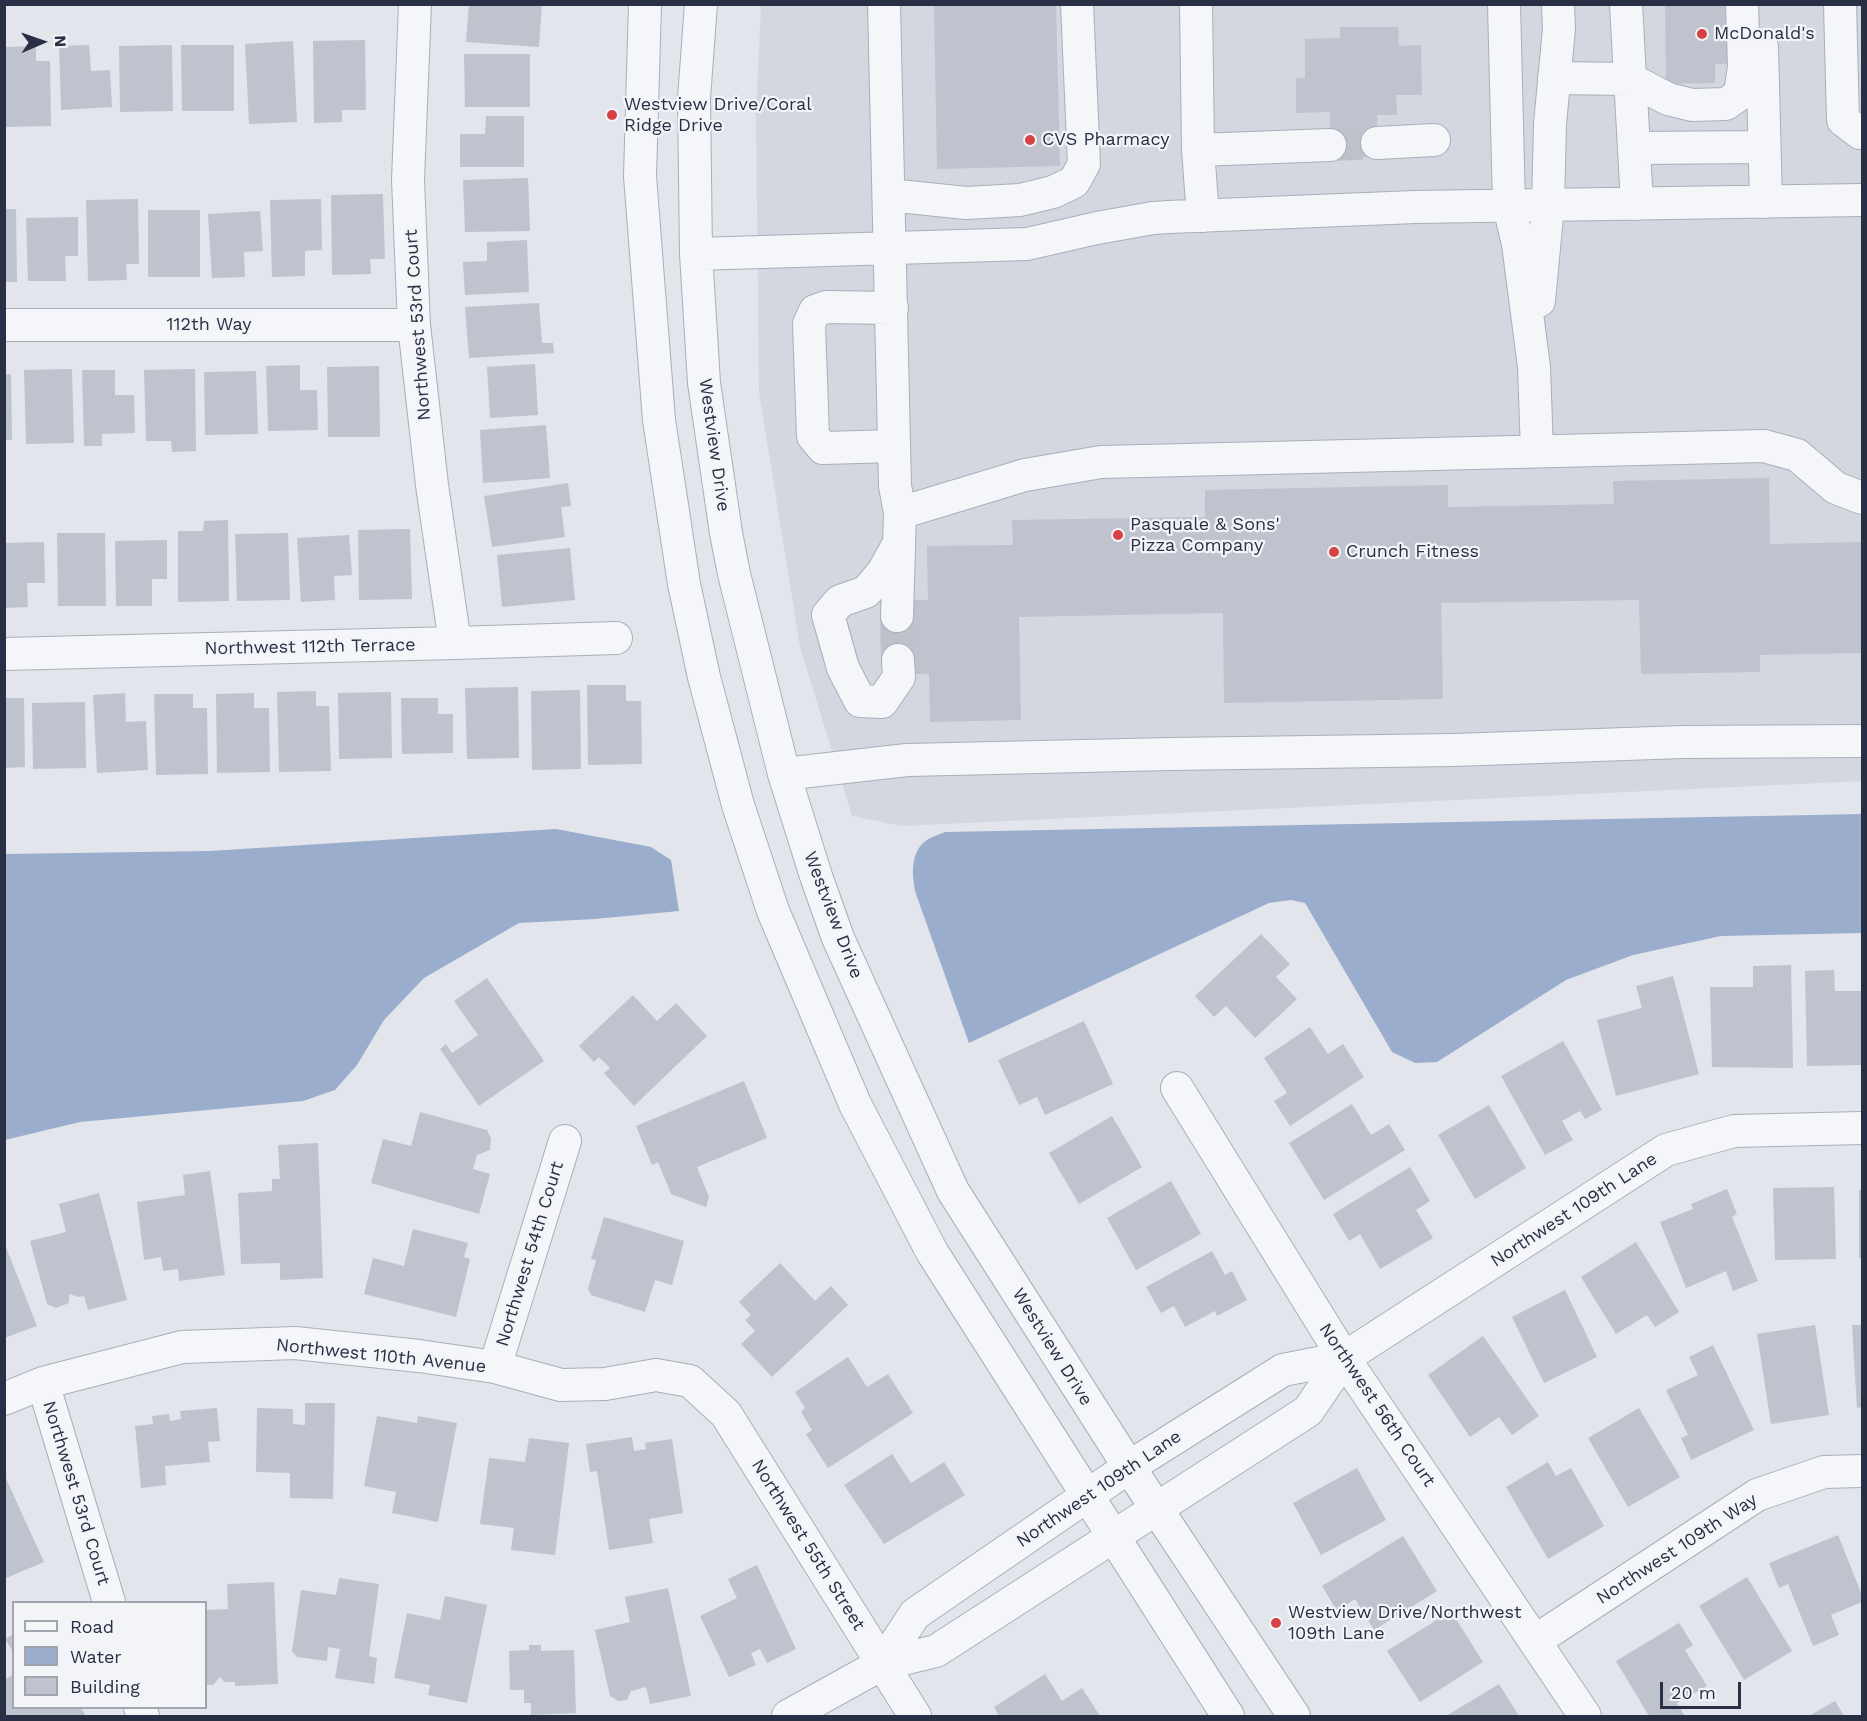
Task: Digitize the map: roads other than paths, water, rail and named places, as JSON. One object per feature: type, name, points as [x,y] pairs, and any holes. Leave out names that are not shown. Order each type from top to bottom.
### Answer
[{"type":"street","name":"Northwest 53rd Court","points":[[415,4],[408,180],[414,325],[432,484],[455,644]]},
{"type":"street","points":[[645,4],[640,176],[659,420],[684,584],[704,677],[738,805],[773,911],[855,1104],[932,1252],[1228,1716]]},
{"type":"street","name":"Westview Drive","points":[[701,4],[694,98],[696,254],[704,383],[734,574],[784,774],[816,876],[838,938],[953,1191],[1129,1467],[1294,1716]]},
{"type":"street","points":[[884,4],[895,486],[899,528],[897,616]]},
{"type":"street","points":[[889,195],[966,203],[1020,200],[1053,192],[1074,182],[1083,164],[1077,4]]},
{"type":"street","points":[[1196,4],[1198,150],[1203,216]]},
{"type":"street","points":[[1504,4],[1509,206],[1518,244],[1534,367],[1537,451]]},
{"type":"street","points":[[1534,367],[1548,206],[1550,124],[1559,29],[1558,4]]},
{"type":"street","points":[[1626,4],[1637,204]]},
{"type":"street","points":[[1554,78],[1630,79],[1668,99],[1692,105],[1726,104],[1740,94],[1744,66],[1742,4]]},
{"type":"street","points":[[1761,4],[1766,202]]},
{"type":"street","points":[[1840,4],[1843,120],[1863,133]]},
{"type":"street","points":[[1377,143],[1434,140]]},
{"type":"street","points":[[1198,150],[1330,145]]},
{"type":"street","points":[[1634,148],[1764,147]]},
{"type":"street","points":[[696,254],[1027,244],[1153,218],[1391,208],[1863,200]]},
{"type":"street","points":[[892,308],[826,308],[815,311],[809,324],[813,436],[823,448],[894,446]]},
{"type":"street","name":"112th Way","points":[[4,325],[414,325]]},
{"type":"street","points":[[898,660],[899,677],[882,702],[860,701],[843,668],[828,615],[840,601],[866,592],[883,572],[899,528],[1025,475],[1101,462],[1764,446],[1797,455],[1836,488],[1863,498]]},
{"type":"street","name":"Northwest 112th Terrace","points":[[4,654],[616,638]]},
{"type":"street","points":[[784,774],[908,760],[1454,750],[1683,742],[1863,741]]},
{"type":"street","name":"Northwest 56th Court","points":[[1177,1088],[1344,1358],[1585,1716]]},
{"type":"street","name":"Northwest 109th Lane","points":[[882,1664],[915,1614],[1129,1467],[1283,1370],[1344,1358],[1666,1150],[1734,1131],[1863,1128]]},
{"type":"street","name":"Northwest 54th Court","points":[[495,1367],[566,1141]]},
{"type":"street","name":"Northwest 110th Avenue","points":[[4,1399],[43,1383],[182,1347],[295,1343],[419,1356],[495,1367],[561,1385],[605,1384],[656,1375],[690,1381]]},
{"type":"street","name":"Northwest 109th Lane","points":[[788,1716],[882,1664],[936,1651],[1308,1411],[1344,1358]]},
{"type":"street","name":"Northwest 55th Street","points":[[690,1381],[726,1413],[915,1716]]},
{"type":"street","name":"Northwest 53rd Court","points":[[43,1383],[109,1601]]},
{"type":"street","name":"Northwest 109th Way","points":[[1535,1641],[1756,1495],[1824,1472],[1863,1471]]},
{"type":"water","points":[[1862,814],[1862,933],[1721,936],[1633,955],[1566,980],[1437,1062],[1415,1063],[1392,1052],[1305,903],[1291,900],[1269,903],[969,1043],[916,894],[913,874],[914,861],[919,848],[923,843],[945,832]]},
{"type":"water","points":[[556,829],[651,847],[671,860],[679,911],[519,923],[424,978],[384,1020],[357,1065],[335,1090],[303,1101],[80,1122],[5,1140],[5,854],[210,851]]},
{"type":"tunnel","points":[[1330,145],[1377,143]]},
{"type":"tunnel","points":[[897,616],[898,660]]},
{"type":"place","name":"McDonald's","points":[[1702,34]]},
{"type":"place","name":"Westview Drive/Coral Ridge Drive","points":[[612,115]]},
{"type":"place","name":"CVS Pharmacy","points":[[1030,140]]},
{"type":"place","name":"Pasquale & Sons' Pizza Company","points":[[1118,535]]},
{"type":"place","name":"Crunch Fitness","points":[[1334,552]]},
{"type":"place","name":"Westview Drive/Northwest 109th Lane","points":[[1276,1623]]}]
